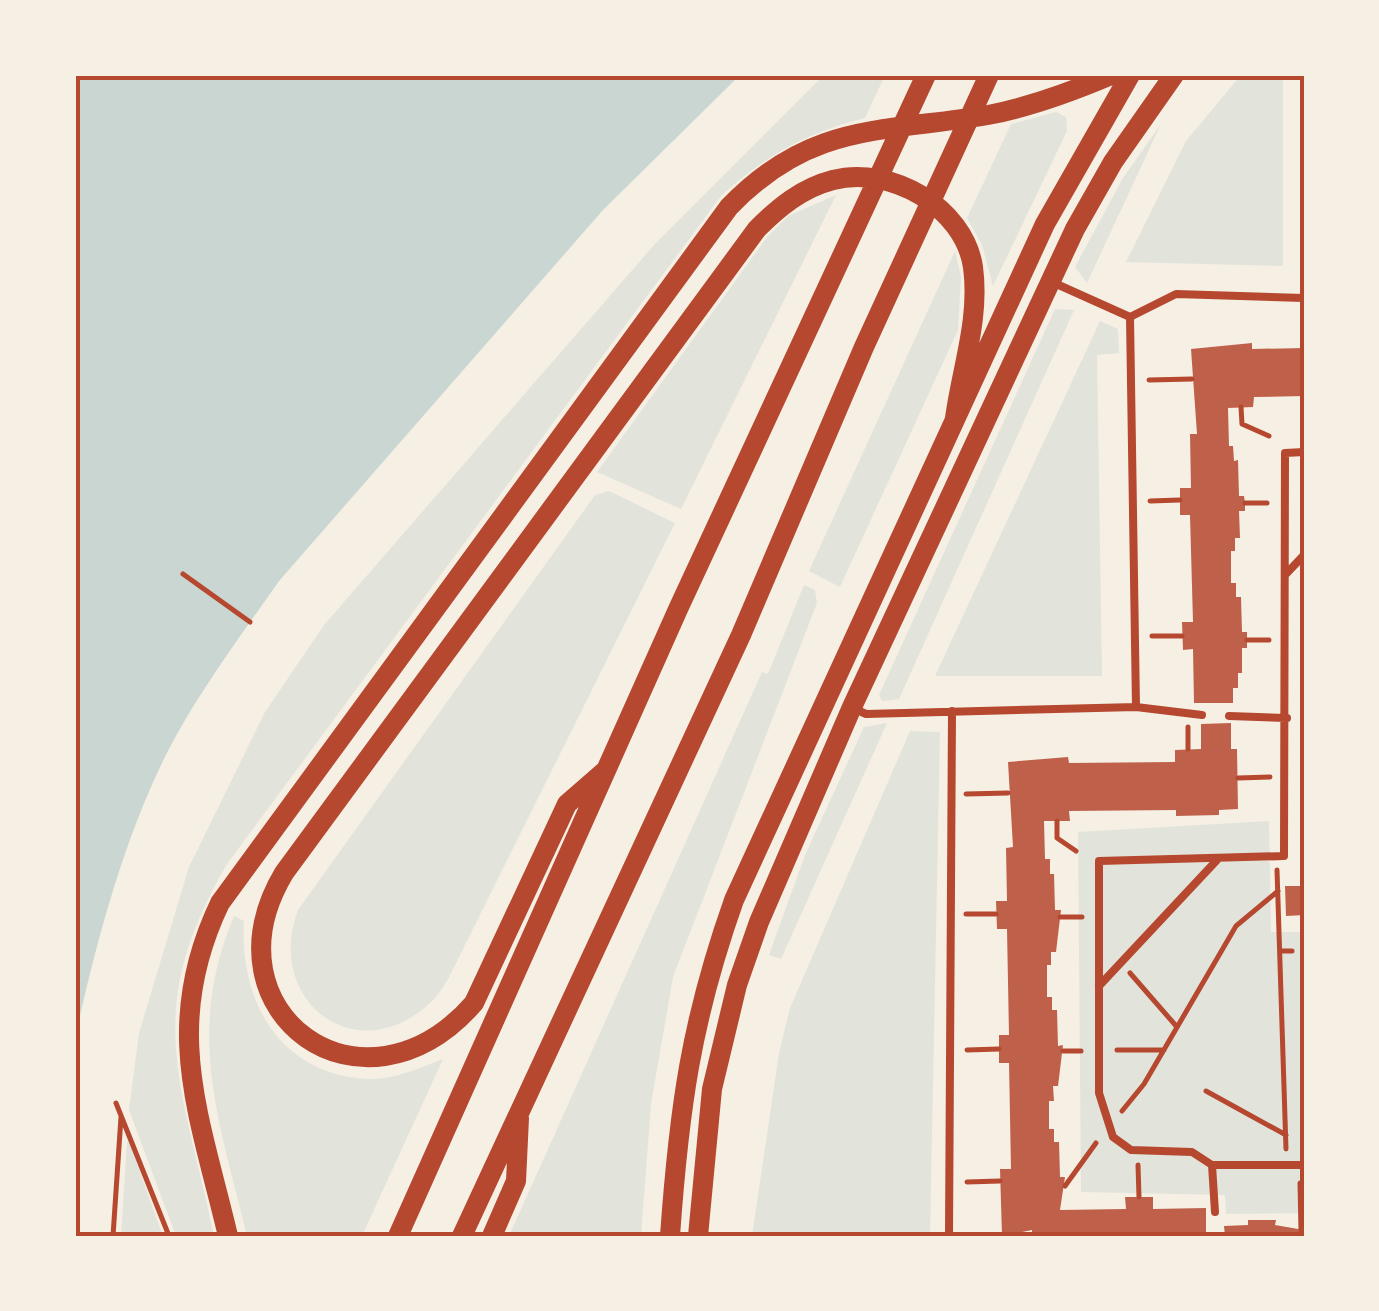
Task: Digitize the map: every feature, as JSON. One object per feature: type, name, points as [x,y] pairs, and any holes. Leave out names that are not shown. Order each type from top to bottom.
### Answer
[{"type":"main road","points":[[398,1236],[679,606],[926,75]]},
{"type":"main road","points":[[462,1236],[741,635],[864,348],[989,75]]},
{"type":"main road","points":[[228,1236],[192,1085],[186,1034],[191,982],[201,943],[220,904],[730,207],[758,177],[795,154],[836,137],[990,114],[1034,104],[1111,75]]},
{"type":"main road","points":[[670,1236],[678,1114],[708,973],[734,900],[1045,224],[1130,75]]},
{"type":"main road","points":[[698,1236],[712,1089],[737,985],[852,707],[1051,282],[1113,162],[1174,75]]},
{"type":"main road","points":[[606,770],[567,804],[474,1003],[454,1026],[414,1050],[367,1059],[316,1045],[286,1020],[268,986],[260,948],[266,908],[284,873],[758,229],[781,206],[820,185],[858,176],[898,185],[939,206],[959,230],[972,264],[976,317],[955,418]]},
{"type":"main road","points":[[492,1236],[516,1181],[520,1107]]},
{"type":"lane","points":[[1051,282],[1130,317]]},
{"type":"lane","points":[[1130,317],[1176,294],[1304,298]]},
{"type":"lane","points":[[1130,317],[1136,707]]},
{"type":"lane","points":[[1302,1164],[1212,1166],[1192,1152],[1138,1150],[1113,1138],[1099,1093],[1099,986],[1100,861],[1284,856],[1286,453],[1304,452]]},
{"type":"lane","points":[[1286,574],[1304,556]]},
{"type":"lane","points":[[852,707],[866,714],[1136,707],[1202,715]]},
{"type":"lane","points":[[948,1236],[948,794],[952,711]]},
{"type":"lane","points":[[1229,716],[1287,718]]},
{"type":"lane","points":[[1099,986],[1216,860]]},
{"type":"lane","points":[[1212,1166],[1215,1212]]},
{"type":"path","points":[[1131,380],[1192,380]]},
{"type":"path","points":[[1242,407],[1242,424],[1269,436]]},
{"type":"path","points":[[1132,501],[1180,500]]},
{"type":"path","points":[[183,574],[250,622]]},
{"type":"path","points":[[1134,637],[1182,636]]},
{"type":"path","points":[[1188,725],[1188,750]]},
{"type":"path","points":[[1238,778],[1286,777]]},
{"type":"path","points":[[948,794],[1008,793]]},
{"type":"path","points":[[1057,821],[1057,838],[1076,851]]},
{"type":"path","points":[[1276,857],[1287,1164]]},
{"type":"path","points":[[1066,1186],[1164,1050],[1236,926],[1278,892]]},
{"type":"path","points":[[948,914],[996,914]]},
{"type":"path","points":[[1280,951],[1292,951]]},
{"type":"path","points":[[1121,963],[1177,1028]]},
{"type":"path","points":[[949,1050],[999,1050]]},
{"type":"path","points":[[1100,1051],[1164,1050]]},
{"type":"path","points":[[1206,1091],[1286,1135]]},
{"type":"path","points":[[116,1103],[169,1236]]},
{"type":"path","points":[[113,1236],[121,1114]]},
{"type":"path","points":[[1138,1150],[1139,1197]]},
{"type":"path","points":[[1301,1230],[1302,1164]]},
{"type":"path","points":[[948,1182],[1000,1182]]},
{"type":"shaded area","points":[[75,75],[740,75],[603,210],[279,581],[226,656],[177,734],[143,806],[104,922],[75,1038]]},
{"type":"shaded area","points":[[824,75],[885,75],[865,118],[788,147],[721,196],[227,864],[200,916],[184,963],[176,1006],[181,1089],[214,1236],[176,1236],[129,1110],[139,1033],[189,867],[265,712],[324,625],[654,245]]},
{"type":"shaded area","points":[[1241,75],[1283,75],[1283,266],[1126,262],[1186,141]]},
{"type":"shaded area","points":[[1056,112],[1066,117],[1067,131],[993,286],[982,245],[967,218],[1011,124]]},
{"type":"shaded area","points":[[1161,124],[1087,283],[1075,267],[1123,178]]},
{"type":"shaded area","points":[[836,195],[681,509],[597,472],[767,237],[788,216]]},
{"type":"shaded area","points":[[955,251],[961,277],[958,330],[840,587],[809,571]]},
{"type":"shaded area","points":[[1055,309],[1074,310],[899,699],[882,701],[879,695]]},
{"type":"shaded area","points":[[1100,321],[1118,329],[1119,353],[1097,355],[1102,676],[935,676]]},
{"type":"shaded area","points":[[609,491],[675,523],[448,979],[429,1004],[401,1023],[373,1030],[346,1027],[323,1016],[305,997],[294,972],[291,943],[298,910],[595,495]]},
{"type":"shaded area","points":[[804,585],[815,590],[817,603],[673,977],[651,1104],[641,1236],[509,1236],[762,672],[768,674]]},
{"type":"shaded area","points":[[887,723],[781,959],[769,955],[805,855],[864,727]]},
{"type":"shaded area","points":[[910,731],[940,732],[930,1236],[752,1236],[779,1053],[790,1008]]},
{"type":"shaded area","points":[[1269,821],[1271,932],[1304,932],[1304,1213],[1226,1214],[1225,1195],[1081,1192],[1078,832]]},
{"type":"shaded area","points":[[234,916],[244,921],[244,951],[258,1005],[271,1028],[311,1064],[337,1074],[378,1079],[443,1059],[362,1236],[247,1236],[218,1115],[209,1038],[219,959]]},
{"type":"shaded area","points":[[129,1142],[163,1236],[121,1236]]},
{"type":"building","points":[[1252,343],[1252,349],[1304,348],[1304,396],[1254,397],[1253,407],[1228,408],[1229,446],[1233,446],[1234,461],[1238,460],[1239,496],[1244,496],[1245,503],[1245,511],[1239,511],[1240,538],[1235,538],[1235,551],[1231,551],[1231,583],[1236,583],[1236,597],[1241,597],[1242,632],[1247,632],[1247,648],[1242,648],[1242,673],[1238,673],[1238,688],[1233,688],[1233,703],[1194,703],[1193,649],[1183,650],[1182,622],[1193,622],[1190,515],[1180,515],[1180,488],[1191,488],[1190,434],[1197,434],[1191,349]]},
{"type":"building","points":[[1231,723],[1231,749],[1237,749],[1238,809],[1219,810],[1219,815],[1176,816],[1176,810],[1069,811],[1070,821],[1044,821],[1045,859],[1050,859],[1050,874],[1054,874],[1055,910],[1061,910],[1056,952],[1051,952],[1051,965],[1047,965],[1047,997],[1052,997],[1052,1010],[1057,1010],[1058,1046],[1063,1045],[1058,1086],[1053,1086],[1054,1101],[1049,1101],[1049,1129],[1054,1129],[1054,1142],[1059,1142],[1060,1177],[1065,1177],[1060,1210],[1126,1209],[1125,1197],[1153,1197],[1153,1209],[1206,1208],[1206,1236],[1032,1236],[1032,1230],[1002,1236],[1000,1169],[1011,1169],[1009,1063],[999,1063],[999,1035],[1009,1035],[1007,929],[997,929],[996,901],[1007,901],[1006,848],[1013,847],[1008,762],[1068,757],[1069,763],[1175,762],[1175,750],[1201,749],[1201,724]]},
{"type":"building","points":[[1285,886],[1304,886],[1304,915],[1286,916]]},
{"type":"building","points":[[1248,1220],[1276,1220],[1275,1225],[1304,1230],[1304,1236],[1225,1236],[1224,1226],[1248,1225]]}]
